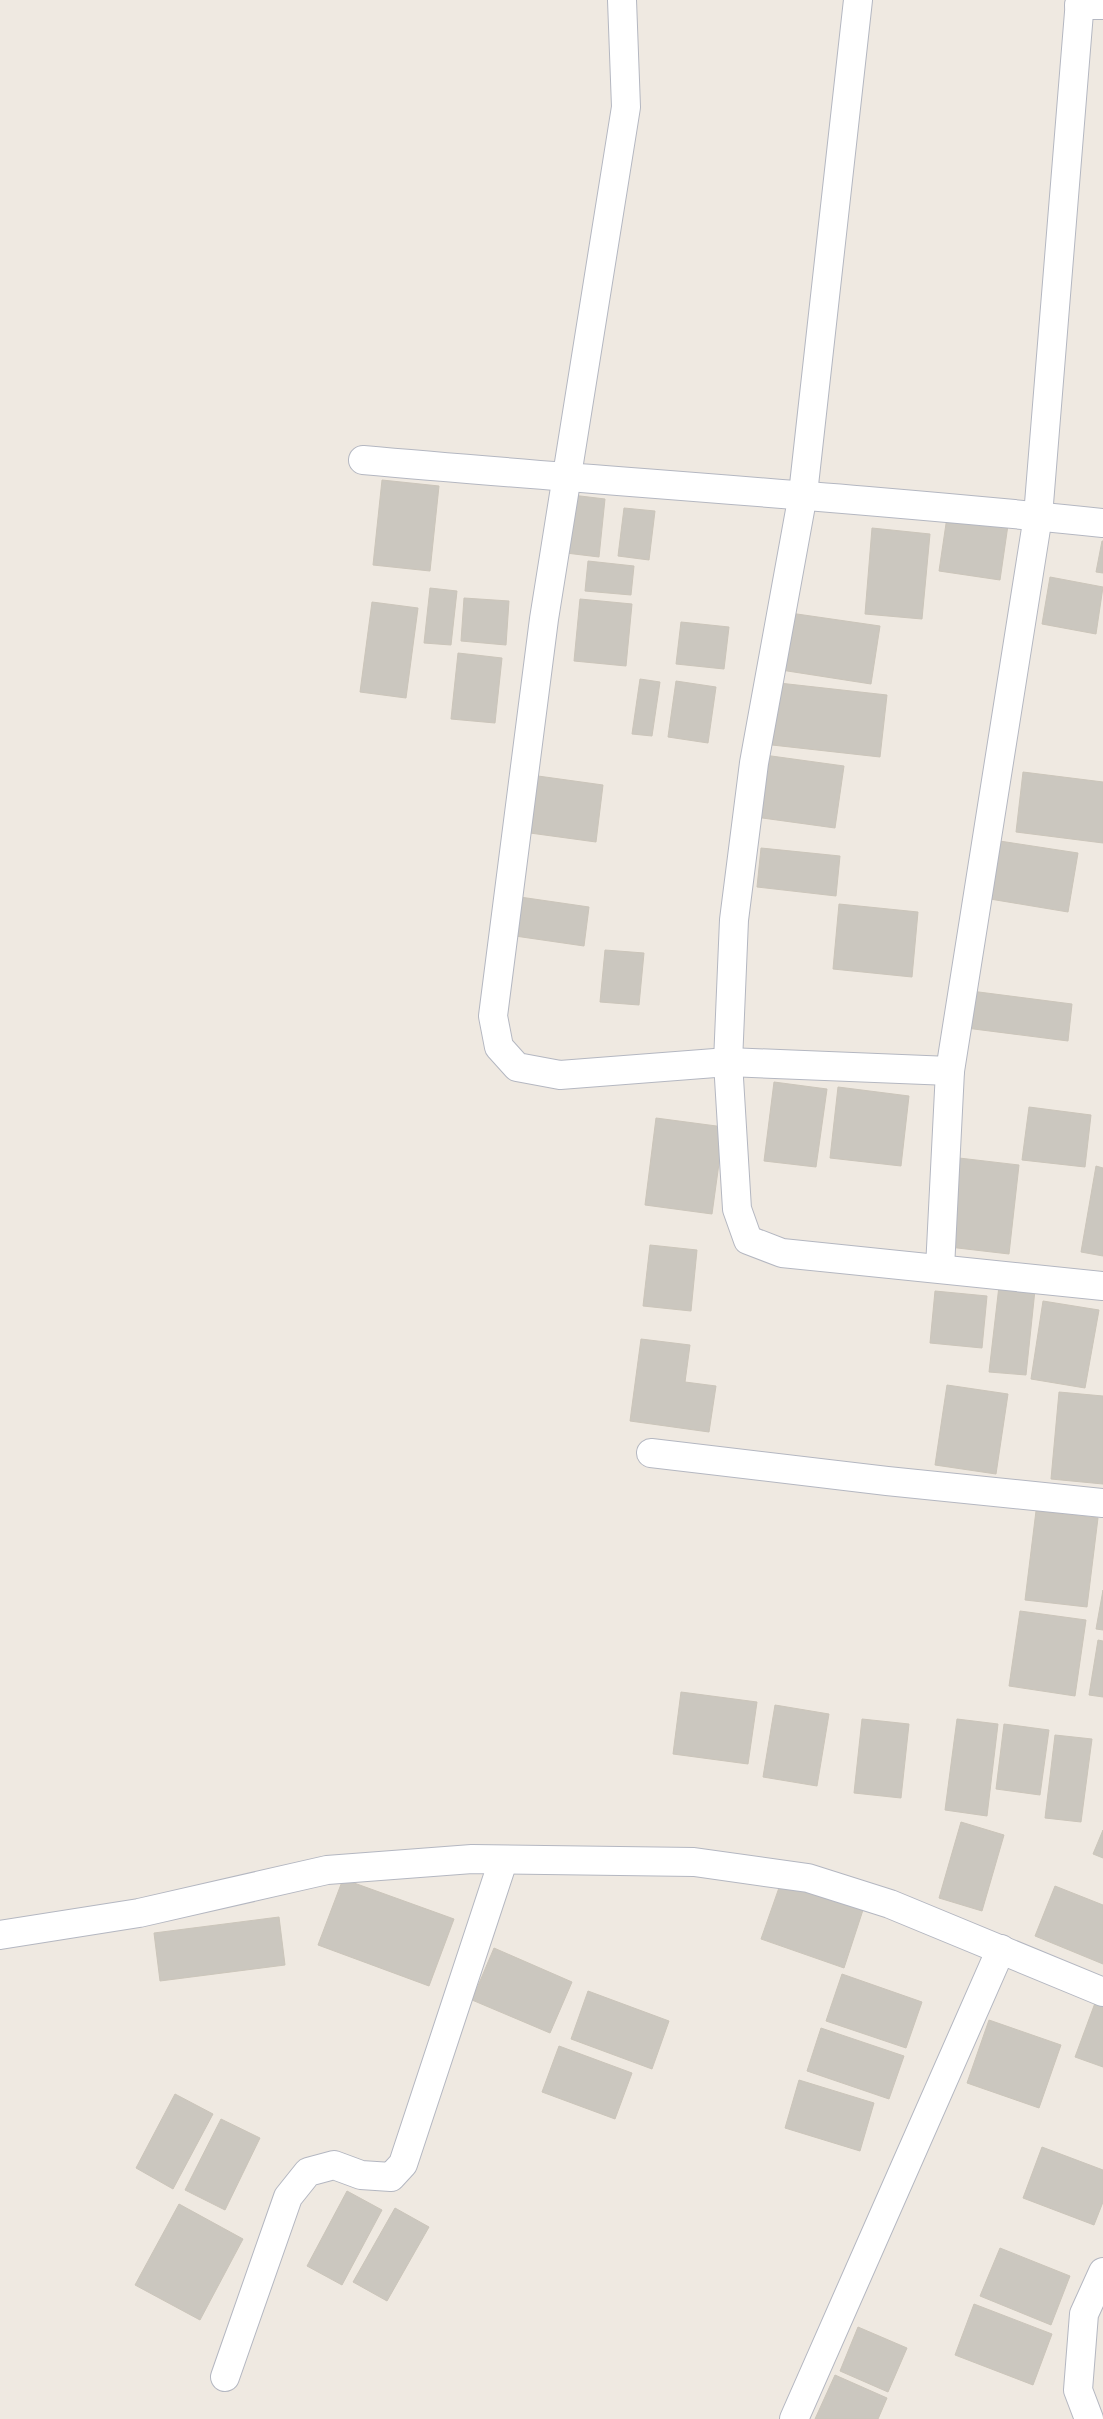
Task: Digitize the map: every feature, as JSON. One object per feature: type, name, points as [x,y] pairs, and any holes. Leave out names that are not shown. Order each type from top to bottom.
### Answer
[{"type":"street","points":[[622,0],[626,107],[565,478],[544,619],[493,1016],[499,1046],[517,1067],[560,1075],[728,1062],[950,1071]]},
{"type":"street","points":[[858,0],[803,494],[754,763],[734,920],[728,1062],[738,1209],[748,1240],[782,1253],[1103,1286]]},
{"type":"street","points":[[940,1268],[950,1071],[1038,516],[1087,3]]},
{"type":"street","points":[[363,460],[565,478],[803,494],[1103,523]]},
{"type":"street","points":[[650,1453],[887,1481],[1103,1502]]},
{"type":"street","points":[[0,1935],[139,1913],[327,1870],[472,1859],[503,1861],[694,1862],[808,1878],[890,1904],[1103,1992]]},
{"type":"street","points":[[225,2377],[288,2197],[308,2172],[334,2165],[361,2175],[391,2176],[403,2164],[503,1861]]},
{"type":"street","points":[[794,2419],[1001,1949]]},
{"type":"street","points":[[1089,2419],[1078,2390],[1084,2314],[1103,2272]]},
{"type":"building","points":[[382,480],[439,486],[430,571],[373,565]]},
{"type":"building","points":[[572,495],[605,499],[599,557],[566,553]]},
{"type":"building","points":[[624,508],[655,511],[649,560],[618,556]]},
{"type":"building","points":[[947,517],[1008,525],[1000,580],[939,571]]},
{"type":"building","points":[[872,528],[930,534],[922,619],[865,614]]},
{"type":"building","points":[[1103,541],[1103,573],[1096,572]]},
{"type":"building","points":[[588,561],[634,566],[631,595],[585,591]]},
{"type":"building","points":[[1050,577],[1103,587],[1096,634],[1042,624]]},
{"type":"building","points":[[430,588],[457,591],[451,645],[424,643]]},
{"type":"building","points":[[464,598],[509,601],[506,645],[461,641]]},
{"type":"building","points":[[580,599],[632,604],[626,666],[574,661]]},
{"type":"building","points":[[372,602],[418,608],[406,698],[360,692]]},
{"type":"building","points":[[790,613],[880,626],[871,684],[781,670]]},
{"type":"building","points":[[681,622],[729,627],[724,669],[676,664]]},
{"type":"building","points":[[458,653],[502,658],[495,723],[451,719]]},
{"type":"building","points":[[640,679],[660,682],[652,736],[632,734]]},
{"type":"building","points":[[676,681],[716,687],[708,743],[668,737]]},
{"type":"building","points":[[779,683],[887,695],[880,757],[772,745]]},
{"type":"building","points":[[764,755],[844,766],[835,828],[755,817]]},
{"type":"building","points":[[1023,772],[1103,782],[1103,843],[1016,832]]},
{"type":"building","points":[[538,776],[603,785],[596,842],[530,833]]},
{"type":"building","points":[[993,840],[1078,853],[1068,912],[984,898]]},
{"type":"building","points":[[761,848],[840,856],[836,896],[757,887]]},
{"type":"building","points":[[520,897],[589,907],[584,946],[515,936]]},
{"type":"building","points":[[839,904],[918,912],[912,977],[833,969]]},
{"type":"building","points":[[605,950],[644,953],[639,1005],[600,1002]]},
{"type":"building","points":[[971,991],[1072,1004],[1068,1041],[966,1028]]},
{"type":"building","points":[[774,1082],[827,1089],[816,1167],[764,1161]]},
{"type":"building","points":[[838,1087],[909,1096],[901,1166],[830,1158]]},
{"type":"building","points":[[1029,1107],[1091,1115],[1085,1167],[1022,1160]]},
{"type":"building","points":[[656,1118],[724,1127],[712,1214],[645,1205]]},
{"type":"building","points":[[959,1158],[1019,1165],[1009,1254],[949,1247]]},
{"type":"building","points":[[1096,1166],[1103,1168],[1103,1256],[1081,1252]]},
{"type":"building","points":[[650,1245],[697,1250],[691,1311],[643,1306]]},
{"type":"building","points":[[999,1286],[1035,1290],[1026,1375],[989,1372]]},
{"type":"building","points":[[935,1291],[987,1296],[982,1348],[930,1343]]},
{"type":"building","points":[[1043,1301],[1099,1310],[1085,1388],[1031,1379]]},
{"type":"building","points":[[641,1339],[690,1345],[685,1382],[716,1386],[709,1432],[630,1421]]},
{"type":"building","points":[[947,1385],[1008,1394],[996,1474],[935,1465]]},
{"type":"building","points":[[1059,1392],[1103,1396],[1103,1484],[1051,1479]]},
{"type":"building","points":[[1036,1511],[1098,1518],[1087,1607],[1025,1600]]},
{"type":"building","points":[[1103,1590],[1103,1630],[1096,1629]]},
{"type":"building","points":[[1020,1611],[1086,1620],[1075,1696],[1009,1686]]},
{"type":"building","points":[[1098,1640],[1103,1641],[1103,1697],[1089,1695]]},
{"type":"building","points":[[681,1692],[757,1702],[748,1764],[673,1754]]},
{"type":"building","points":[[775,1705],[829,1714],[817,1786],[763,1777]]},
{"type":"building","points":[[862,1719],[909,1724],[901,1798],[854,1793]]},
{"type":"building","points":[[957,1719],[998,1724],[987,1816],[945,1810]]},
{"type":"building","points":[[1004,1724],[1049,1730],[1040,1795],[996,1789]]},
{"type":"building","points":[[1055,1735],[1092,1739],[1081,1822],[1045,1818]]},
{"type":"building","points":[[961,1822],[1004,1835],[982,1911],[939,1898]]},
{"type":"building","points":[[1103,1830],[1103,1858],[1093,1854]]},
{"type":"building","points":[[343,1879],[454,1919],[429,1986],[318,1945]]},
{"type":"building","points":[[781,1882],[863,1910],[844,1968],[761,1939]]},
{"type":"building","points":[[1055,1886],[1103,1905],[1103,1964],[1035,1936]]},
{"type":"building","points":[[279,1917],[285,1965],[160,1981],[154,1933]]},
{"type":"building","points":[[494,1948],[572,1982],[550,2033],[472,2000]]},
{"type":"building","points":[[842,1974],[922,2002],[906,2048],[826,2021]]},
{"type":"building","points":[[588,1991],[669,2021],[652,2069],[571,2039]]},
{"type":"building","points":[[1095,2003],[1103,2006],[1103,2067],[1075,2057]]},
{"type":"building","points":[[989,2020],[1061,2045],[1039,2108],[967,2083]]},
{"type":"building","points":[[821,2028],[904,2056],[889,2099],[807,2071]]},
{"type":"building","points":[[559,2046],[632,2073],[615,2119],[542,2092]]},
{"type":"building","points":[[799,2080],[874,2103],[860,2151],[785,2128]]},
{"type":"building","points":[[175,2094],[213,2114],[173,2189],[136,2168]]},
{"type":"building","points":[[221,2119],[260,2138],[225,2210],[185,2190]]},
{"type":"building","points":[[1042,2147],[1103,2170],[1103,2202],[1094,2225],[1023,2198]]},
{"type":"building","points":[[347,2191],[382,2210],[342,2285],[307,2266]]},
{"type":"building","points":[[179,2204],[243,2239],[200,2320],[135,2285]]},
{"type":"building","points":[[395,2208],[429,2227],[387,2301],[353,2282]]},
{"type":"building","points":[[1000,2248],[1070,2276],[1051,2325],[980,2296]]},
{"type":"building","points":[[974,2304],[1052,2334],[1033,2385],[955,2355]]},
{"type":"building","points":[[858,2327],[907,2348],[888,2392],[840,2371]]},
{"type":"building","points":[[835,2375],[887,2398],[878,2419],[815,2419]]}]
